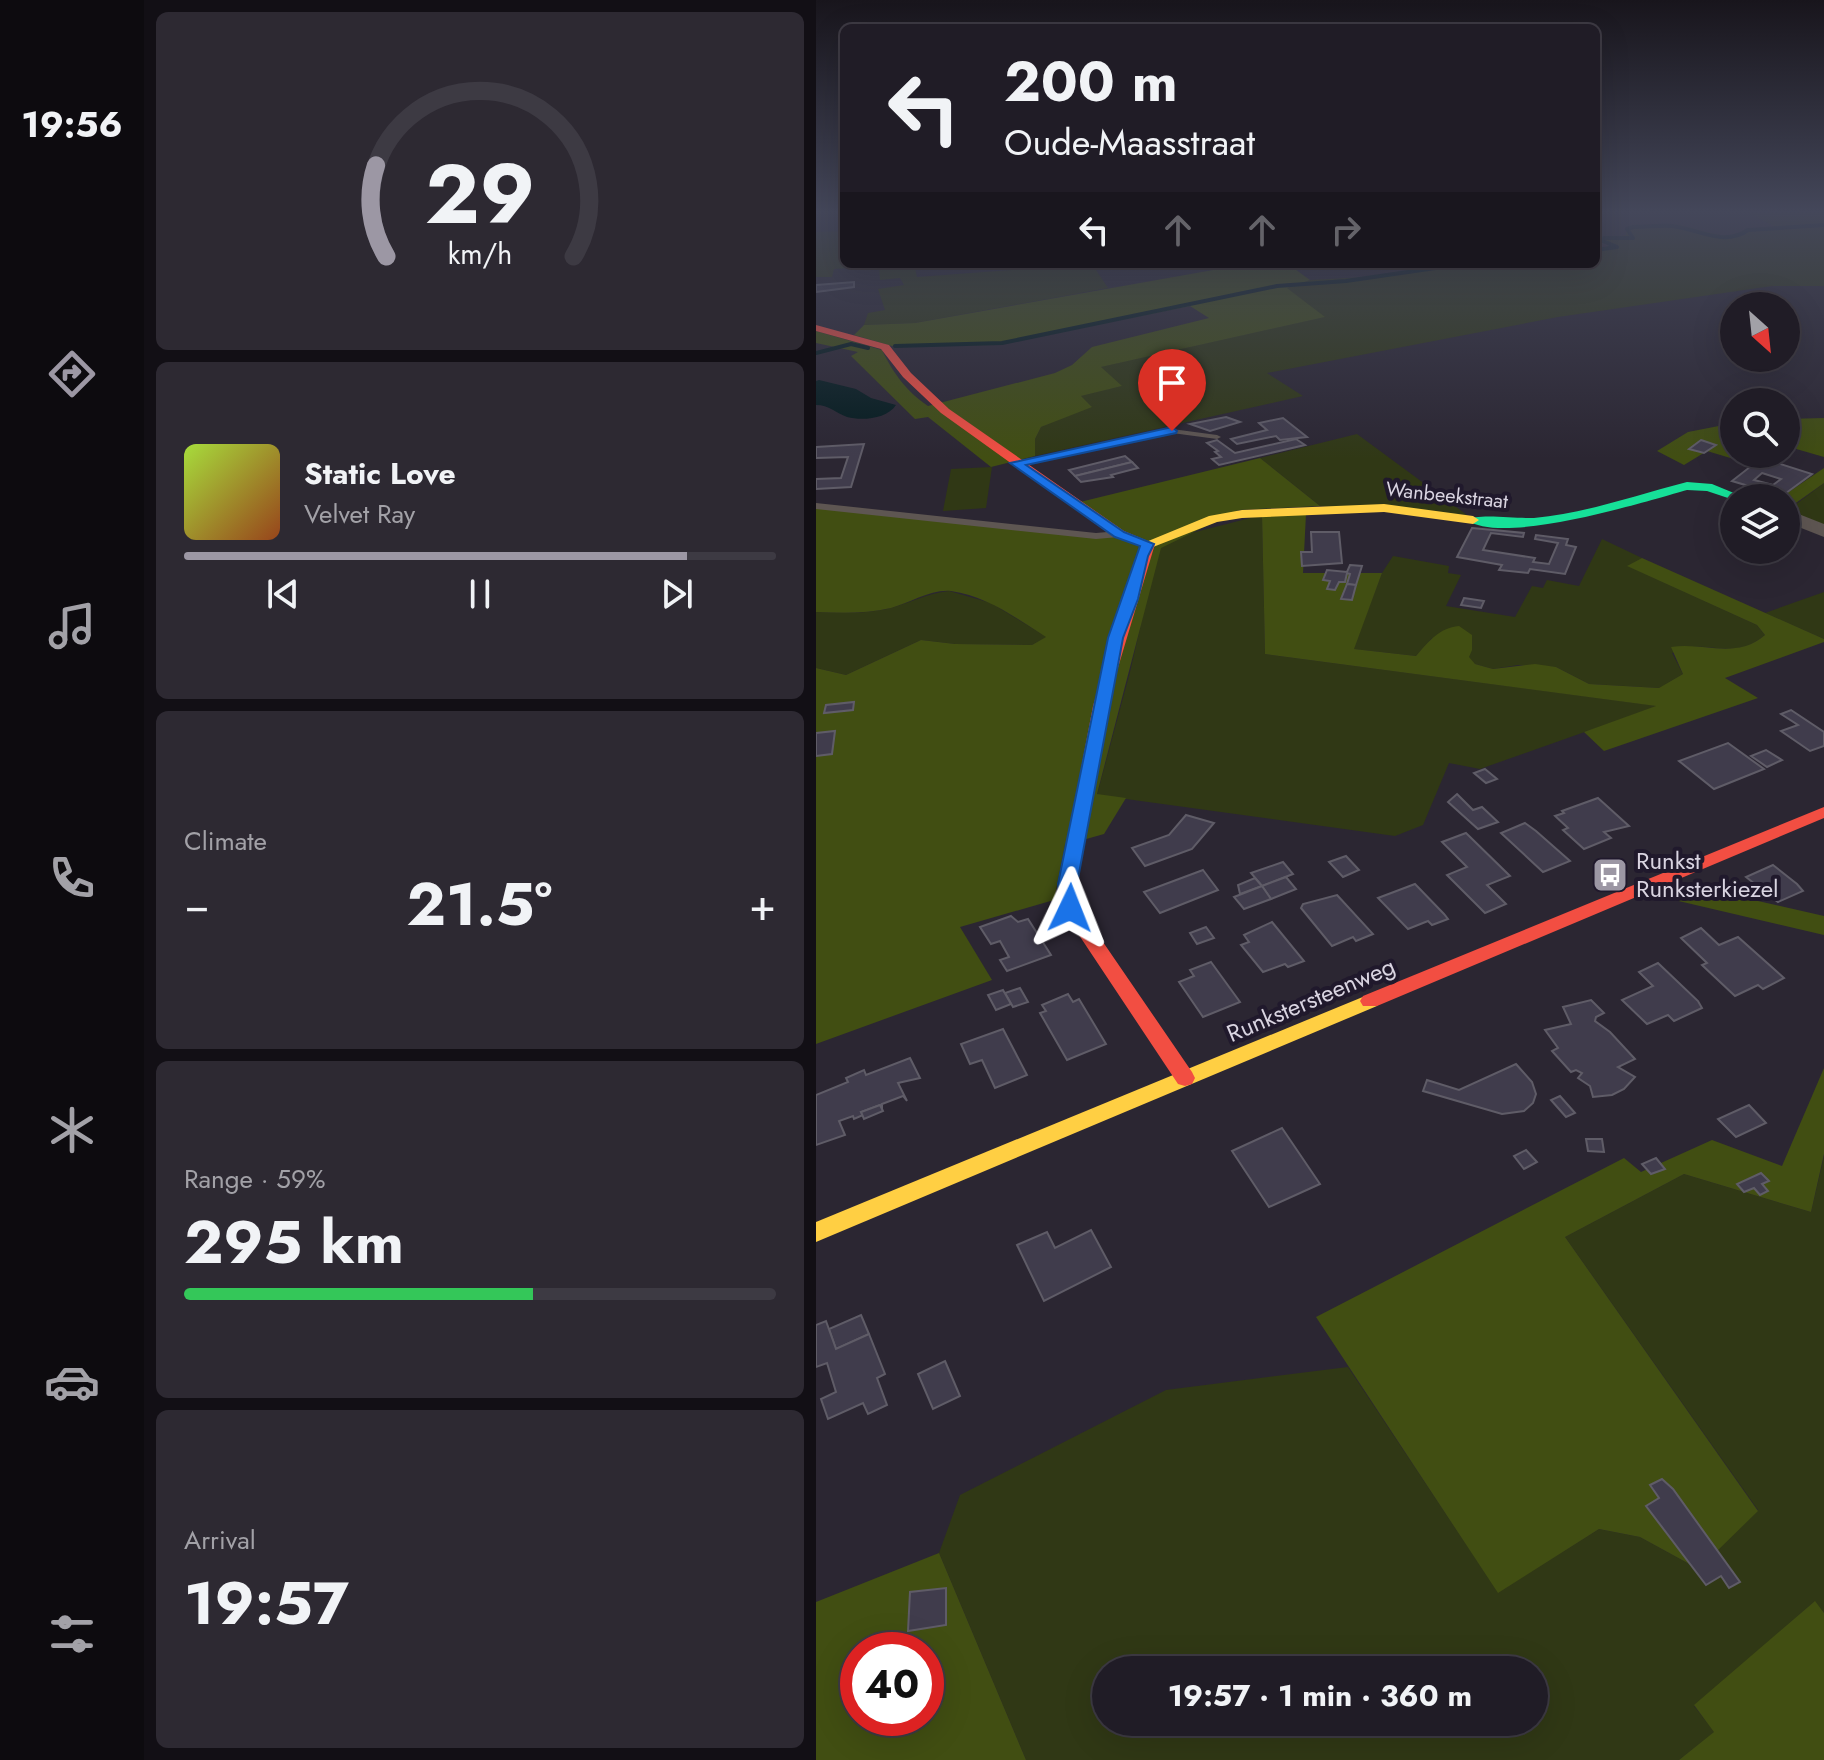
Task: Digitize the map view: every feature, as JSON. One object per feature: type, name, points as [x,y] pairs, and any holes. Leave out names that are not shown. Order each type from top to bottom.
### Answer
[{"type":"street","points":[[816,328],[885,347],[907,375],[945,411],[1119,534],[1148,544],[1141,556],[1131,599],[1116,638],[1068,884],[1070,908],[1185,1078]]},
{"type":"street","name":"Wanbeekstraat","points":[[1148,544],[1214,519],[1242,514],[1384,508],[1509,525],[1539,524],[1697,485],[1720,492]]},
{"type":"street","points":[[1800,521],[1824,531]]},
{"type":"street","name":"Runkstersteenweg","points":[[816,1232],[1824,812]]},
{"type":"lane","points":[[1016,463],[1172,431],[1217,437]]},
{"type":"lane","points":[[816,506],[1096,536],[1119,534]]},
{"type":"green space","points":[[880,295],[1069,295],[915,323],[864,325],[868,313],[885,310]]},
{"type":"green space","points":[[1072,295],[1296,295],[1325,317],[1101,367],[1122,386],[1081,396],[1092,407],[1041,427],[1035,439],[1035,456],[991,467],[928,417],[915,419],[851,356],[858,352],[816,343],[816,331],[882,350],[901,381],[928,406],[1055,373],[1072,365],[1092,347],[1209,318],[1190,306],[997,345],[892,346],[854,335],[864,325],[915,323]]},
{"type":"green space","points":[[1295,295],[1709,295],[1558,317],[1267,373],[1303,396],[1035,456],[1035,439],[1041,427],[1091,406],[1080,396],[1121,386],[1100,367],[1324,317]]},
{"type":"green space","points":[[1824,418],[1824,457],[1800,450],[1800,419]]},
{"type":"green space","points":[[1720,426],[1720,455],[1707,451],[1684,465],[1657,451],[1688,432]]},
{"type":"green space","points":[[1357,434],[1467,515],[1320,506],[1260,458]]},
{"type":"green space","points":[[1260,458],[1320,506],[1239,510],[1161,548],[1097,794],[1126,798],[1104,834],[1065,845],[1054,900],[960,927],[992,980],[816,1044],[816,668],[846,675],[921,640],[955,644],[1032,645],[1046,637],[989,603],[951,591],[928,594],[882,610],[816,612],[816,508],[1096,537],[1107,533],[1080,502]]},
{"type":"green space","points":[[992,467],[986,508],[943,511],[951,469]]},
{"type":"green space","points":[[1824,468],[1824,483],[1800,500],[1800,484]]},
{"type":"green space","points":[[1824,483],[1824,526],[1800,516],[1800,501]]},
{"type":"green space","points":[[1306,514],[1303,573],[1382,573],[1354,649],[1416,656],[1440,632],[1459,626],[1472,635],[1469,657],[1475,664],[1493,669],[1535,664],[1556,667],[1589,684],[1659,688],[1683,674],[1671,647],[1743,647],[1765,635],[1757,625],[1627,566],[1642,558],[1824,639],[1824,642],[1725,678],[1758,698],[1604,751],[1584,732],[1656,706],[1265,654],[1262,515]]},
{"type":"green space","points":[[1262,515],[1265,654],[1658,706],[1480,769],[1449,763],[1423,825],[1395,836],[1097,795],[1130,672],[1160,541]]},
{"type":"green space","points":[[1602,539],[1642,558],[1628,566],[1757,625],[1765,635],[1741,648],[1696,647],[1672,653],[1683,674],[1660,688],[1589,684],[1556,667],[1518,665],[1493,669],[1475,664],[1432,638],[1416,656],[1353,649],[1382,573],[1393,556],[1449,566],[1448,573],[1461,575],[1446,606],[1515,617],[1532,586],[1543,588],[1547,580],[1579,586]]},
{"type":"green space","points":[[949,591],[991,603],[1047,637],[1032,645],[955,644],[921,640],[846,675],[816,668],[816,612],[878,611]]},
{"type":"green space","points":[[1824,592],[1824,639],[1765,613]]},
{"type":"green space","points":[[1701,888],[1824,916],[1824,935],[1670,899]]},
{"type":"green space","points":[[1824,1068],[1824,1154],[1811,1212],[1684,1174],[1565,1237],[1758,1511],[1715,1553],[1693,1566],[1640,1537],[1599,1529],[1498,1593],[1316,1317],[1624,1158],[1641,1172],[1712,1140],[1782,1166]]},
{"type":"green space","points":[[1824,1156],[1824,1613],[1814,1602],[1694,1706],[1715,1732],[1679,1760],[1026,1760],[939,1553],[960,1495],[1166,1390],[1348,1367],[1498,1592],[1599,1529],[1640,1537],[1693,1566],[1758,1510],[1565,1237],[1684,1174],[1811,1212]]},
{"type":"green space","points":[[939,1553],[1026,1760],[816,1760],[816,1602]]},
{"type":"green space","points":[[1815,1601],[1824,1613],[1824,1760],[1679,1760],[1714,1732],[1694,1705]]},
{"type":"shaded area","points":[[816,381],[856,389],[871,398],[896,405],[874,418],[847,417],[816,405]]},
{"type":"building","points":[[1226,417],[1240,422],[1210,431],[1190,424]]},
{"type":"building","points":[[1283,418],[1307,437],[1280,440],[1276,436],[1237,444],[1231,439],[1267,430],[1259,423]]},
{"type":"building","points":[[1296,439],[1305,445],[1219,465],[1212,459],[1221,457],[1215,452],[1218,451],[1207,443],[1217,440],[1235,453]]},
{"type":"building","points":[[1701,440],[1716,445],[1704,453],[1689,449]]},
{"type":"building","points":[[864,444],[851,487],[816,489],[816,479],[841,478],[848,457],[816,458],[816,447]]},
{"type":"building","points":[[1125,456],[1132,462],[1075,476],[1069,470]]},
{"type":"building","points":[[1132,462],[1138,468],[1111,475],[1113,477],[1081,482],[1075,476]]},
{"type":"building","points":[[1749,468],[1793,468],[1812,474],[1798,484],[1774,484],[1781,479],[1762,473],[1754,480],[1769,484],[1732,481]]},
{"type":"building","points":[[1472,528],[1524,533],[1523,537],[1491,533],[1483,550],[1535,558],[1533,562],[1549,564],[1558,543],[1535,539],[1536,535],[1568,539],[1566,545],[1576,547],[1565,574],[1530,569],[1528,573],[1499,570],[1502,565],[1457,557]]},
{"type":"building","points":[[1311,532],[1339,532],[1342,563],[1302,566],[1301,552],[1312,552]]},
{"type":"building","points":[[1350,565],[1362,566],[1356,585],[1347,584],[1350,574],[1347,573],[1345,582],[1339,582],[1335,590],[1327,589],[1330,581],[1323,580],[1327,570],[1347,572]]},
{"type":"building","points":[[1347,584],[1356,585],[1352,600],[1341,599]]},
{"type":"building","points":[[1464,598],[1484,601],[1481,608],[1461,605]]},
{"type":"building","points":[[854,702],[853,710],[824,713],[826,705]]},
{"type":"building","points":[[1791,710],[1824,732],[1824,746],[1810,751],[1781,731],[1798,725],[1781,714]]},
{"type":"building","points":[[835,731],[832,754],[816,756],[816,733]]},
{"type":"building","points":[[1728,743],[1764,769],[1714,789],[1679,761]]},
{"type":"building","points":[[1766,750],[1782,760],[1767,767],[1751,756]]},
{"type":"building","points":[[1485,769],[1497,779],[1486,783],[1474,773]]},
{"type":"building","points":[[1457,794],[1473,810],[1482,807],[1498,822],[1478,829],[1448,802]]},
{"type":"building","points":[[1598,798],[1629,826],[1604,832],[1611,838],[1584,849],[1563,830],[1568,828],[1555,816]]},
{"type":"building","points":[[1186,815],[1214,823],[1192,849],[1145,866],[1132,848],[1169,835]]},
{"type":"building","points":[[1525,823],[1570,861],[1543,872],[1501,833]]},
{"type":"building","points":[[1466,833],[1510,876],[1487,885],[1506,904],[1485,913],[1447,875],[1467,867],[1442,842]]},
{"type":"building","points":[[1346,856],[1359,870],[1343,877],[1329,862]]},
{"type":"building","points":[[1283,862],[1293,874],[1262,886],[1251,873]]},
{"type":"building","points":[[1773,865],[1803,891],[1778,902],[1746,877]]},
{"type":"building","points":[[1203,870],[1218,890],[1160,913],[1144,892]]},
{"type":"building","points":[[1286,877],[1296,889],[1271,899],[1262,886]]},
{"type":"building","points":[[1255,878],[1262,886],[1240,894],[1238,885]]},
{"type":"building","points":[[1415,884],[1448,919],[1432,925],[1428,921],[1408,929],[1378,898]]},
{"type":"building","points":[[1262,886],[1271,899],[1244,909],[1234,897]]},
{"type":"building","points":[[1337,895],[1373,934],[1356,941],[1353,937],[1332,946],[1301,908],[1303,904]]},
{"type":"building","points":[[1011,916],[1018,922],[1028,919],[1051,955],[1007,971],[1000,960],[1009,957],[1000,941],[991,944],[980,927]]},
{"type":"building","points":[[1272,922],[1304,961],[1263,972],[1241,945],[1249,942],[1244,935]]},
{"type":"building","points":[[1206,927],[1214,938],[1197,944],[1190,933]]},
{"type":"building","points":[[1701,928],[1719,945],[1738,937],[1784,978],[1763,989],[1758,985],[1735,996],[1702,965],[1707,963],[1681,938]]},
{"type":"building","points":[[1211,962],[1240,1002],[1203,1017],[1179,982],[1194,976],[1190,970]]},
{"type":"building","points":[[1658,963],[1702,1008],[1674,1021],[1668,1015],[1647,1024],[1622,1000],[1653,986],[1639,972]]},
{"type":"building","points":[[1020,988],[1028,1002],[1013,1007],[1005,993]]},
{"type":"building","points":[[1003,990],[1011,1004],[996,1010],[988,995]]},
{"type":"building","points":[[1068,994],[1073,1002],[1079,999],[1106,1044],[1067,1060],[1040,1013],[1046,1011],[1042,1005]]},
{"type":"building","points":[[1591,1000],[1604,1013],[1595,1021],[1635,1059],[1618,1067],[1635,1077],[1624,1089],[1612,1095],[1593,1097],[1590,1086],[1578,1078],[1582,1073],[1576,1070],[1571,1072],[1552,1051],[1558,1048],[1545,1030],[1571,1024],[1563,1007]]},
{"type":"building","points":[[1003,1029],[1027,1075],[995,1088],[982,1060],[970,1064],[961,1044]]},
{"type":"building","points":[[910,1058],[920,1078],[898,1083],[907,1101],[903,1096],[882,1104],[882,1108],[880,1105],[861,1112],[863,1115],[854,1119],[853,1116],[839,1121],[845,1135],[816,1145],[816,1095],[848,1082],[846,1078],[864,1070],[866,1075]]},
{"type":"building","points":[[1516,1064],[1532,1082],[1536,1094],[1533,1103],[1524,1111],[1502,1114],[1423,1091],[1427,1080],[1459,1090]]},
{"type":"building","points":[[1560,1096],[1575,1113],[1566,1117],[1551,1100]]},
{"type":"building","points":[[880,1105],[883,1111],[864,1119],[861,1112]]},
{"type":"building","points":[[1749,1105],[1766,1123],[1736,1137],[1718,1119]]},
{"type":"building","points":[[1282,1128],[1320,1184],[1269,1207],[1232,1151]]},
{"type":"building","points":[[1586,1139],[1602,1139],[1604,1152],[1588,1151]]},
{"type":"building","points":[[1526,1150],[1537,1162],[1524,1169],[1514,1156]]},
{"type":"building","points":[[1656,1158],[1665,1169],[1651,1174],[1642,1164]]},
{"type":"building","points":[[1761,1173],[1769,1181],[1762,1184],[1768,1191],[1760,1195],[1754,1188],[1744,1192],[1737,1184]]},
{"type":"building","points":[[1091,1230],[1111,1267],[1044,1301],[1017,1245],[1047,1232],[1055,1248]]},
{"type":"building","points":[[861,1315],[869,1334],[836,1349],[829,1329]]},
{"type":"building","points":[[826,1321],[836,1349],[869,1334],[885,1374],[877,1378],[887,1405],[868,1414],[863,1403],[828,1419],[821,1399],[836,1392],[827,1363],[816,1367],[816,1325]]},
{"type":"building","points":[[945,1361],[960,1396],[933,1409],[918,1374]]},
{"type":"building","points":[[1662,1479],[1673,1489],[1740,1582],[1729,1588],[1721,1576],[1706,1585],[1646,1506],[1659,1498],[1650,1485]]},
{"type":"building","points":[[946,1588],[946,1625],[908,1631],[910,1592]]},
{"type":"waterway","points":[[895,346],[1002,343],[1233,295]]},
{"type":"waterway","points":[[816,353],[851,344],[868,348]]},
{"type":"traffic: fast","points":[[1473,520],[1529,522],[1582,515],[1687,486],[1720,491]]},
{"type":"traffic: slow","points":[[1148,544],[1214,519],[1242,514],[1384,508],[1473,520]]},
{"type":"traffic: slow","points":[[816,1232],[1370,1001]]},
{"type":"traffic: jam","points":[[816,328],[885,347],[907,375],[945,411],[1119,534],[1148,544]]},
{"type":"traffic: jam","points":[[1148,544],[1109,671],[1068,884],[1070,908],[1185,1078]]},
{"type":"traffic: jam","points":[[1370,1001],[1824,812]]},
{"type":"place","name":"Runkst Runksterkiezel","points":[[1610,875]]},
{"type":"route","points":[[1070,908],[1068,884],[1116,638],[1131,599],[1141,556],[1148,544],[1119,534],[1016,463],[1172,431]]}]
